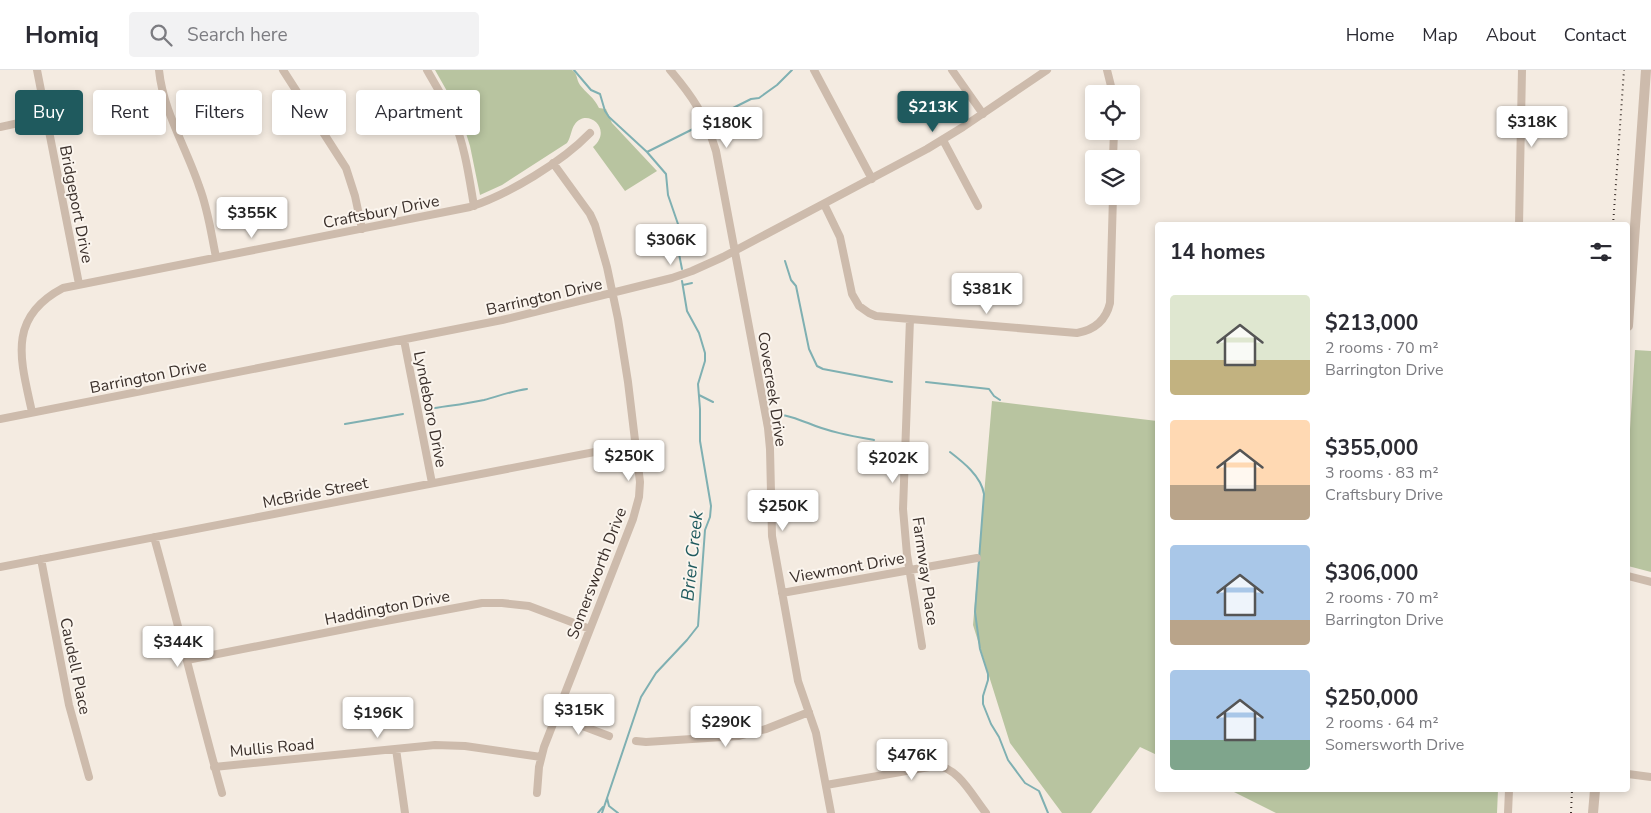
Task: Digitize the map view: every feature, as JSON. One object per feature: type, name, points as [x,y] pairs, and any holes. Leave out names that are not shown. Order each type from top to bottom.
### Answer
[{"type":"street","name":"Bridgeport Drive","points":[[37,70],[41,90]]},
{"type":"street","points":[[159,70],[166,104],[200,187],[216,257]]},
{"type":"street","points":[[283,70],[346,168],[355,196],[362,229]]},
{"type":"street","points":[[426,70],[447,105],[458,129],[474,206]]},
{"type":"street","name":"Covecreek Drive","points":[[670,70],[696,102],[716,151],[768,428],[772,536],[798,681],[816,733],[831,813]]},
{"type":"street","points":[[814,70],[872,179]]},
{"type":"street","points":[[952,70],[983,114]]},
{"type":"street","name":"Barrington Drive","points":[[0,419],[502,320],[612,294],[692,271],[735,251],[943,140],[1047,70]]},
{"type":"street","points":[[1107,70],[1111,85]]},
{"type":"street","points":[[1519,222],[1522,70]]},
{"type":"street","points":[[1630,298],[1646,70]]},
{"type":"street","points":[[0,127],[15,123]]},
{"type":"street","name":"Craftsbury Drive","points":[[32,412],[21,357],[22,340],[31,315],[44,299],[63,288],[474,206],[492,200],[553,163],[578,145],[590,133]]},
{"type":"street","name":"Bridgeport Drive","points":[[50,135],[78,284]]},
{"type":"street","points":[[943,140],[978,206]]},
{"type":"street","name":"Somersworth Drive","points":[[537,793],[541,757],[635,512],[640,482],[628,382],[612,294],[595,225],[590,214],[553,163]]},
{"type":"street","points":[[824,204],[840,237],[852,294],[862,309],[870,314],[1077,333],[1094,327],[1102,320],[1110,303],[1113,205]]},
{"type":"street","name":"Farmway Place","points":[[910,319],[904,530],[922,646]]},
{"type":"street","name":"Lyndeboro Drive","points":[[404,340],[432,483]]},
{"type":"street","name":"McBride Street","points":[[0,567],[636,444]]},
{"type":"street","points":[[154,537],[222,793]]},
{"type":"street","name":"Viewmont Drive","points":[[782,593],[977,558]]},
{"type":"street","name":"Caudell Place","points":[[41,559],[70,705],[89,777]]},
{"type":"street","points":[[1630,577],[1651,582]]},
{"type":"street","name":"Haddington Drive","points":[[187,660],[482,603],[529,606],[590,629]]},
{"type":"street","points":[[636,741],[646,742],[752,734],[810,712]]},
{"type":"street","points":[[556,716],[609,736]]},
{"type":"street","name":"Mullis Road","points":[[214,767],[448,745],[541,757]]},
{"type":"street","points":[[396,749],[405,813]]},
{"type":"street","points":[[826,785],[942,766],[954,772],[986,813]]},
{"type":"street","points":[[1630,774],[1651,777]]},
{"type":"street","points":[[1508,813],[1509,792]]},
{"type":"street","points":[[1593,813],[1595,792]]},
{"type":"green space","points":[[435,70],[572,70],[580,85],[599,108],[606,109],[612,123],[657,171],[625,191],[593,147],[599,140],[600,127],[592,119],[586,118],[580,119],[575,124],[567,143],[502,185],[480,195],[467,135],[480,135],[480,90],[446,90]]},
{"type":"green space","points":[[1635,350],[1651,351],[1651,572],[1630,567],[1630,429]]},
{"type":"green space","points":[[992,401],[1155,421],[1155,754],[1140,747],[1091,813],[1062,813],[1010,743],[973,625]]},
{"type":"green space","points":[[1234,792],[1498,792],[1497,813],[1276,813]]},
{"type":"waterway","name":"Brier Creek","points":[[574,70],[591,90],[600,94],[605,111],[609,117],[647,152],[666,174],[668,195],[679,227],[679,254],[682,269]]},
{"type":"waterway","points":[[713,118],[751,99],[759,98],[777,85],[792,70]]},
{"type":"waterway","points":[[647,152],[701,125]]},
{"type":"waterway","points":[[785,261],[791,280],[796,286],[809,349],[817,366],[823,369],[892,382]]},
{"type":"waterway","name":"Brier Creek","points":[[602,813],[641,697],[656,673],[698,626],[705,530],[710,517],[711,506],[700,441],[698,384],[705,361],[705,353],[699,333],[687,311],[682,281]]},
{"type":"waterway","points":[[683,285],[692,283]]},
{"type":"waterway","points":[[926,382],[989,389],[1000,400]]},
{"type":"waterway","points":[[429,409],[484,400],[527,389]]},
{"type":"waterway","points":[[699,395],[713,402]]},
{"type":"waterway","points":[[345,424],[403,414]]},
{"type":"waterway","points":[[781,415],[832,431],[874,440]]},
{"type":"waterway","points":[[950,452],[975,475],[984,494],[975,612],[980,649],[988,674],[983,704],[1008,760],[1025,783],[1039,791],[1048,813]]},
{"type":"waterway","points":[[607,798],[609,806],[618,813]]},
{"type":"waterway","name":"Brier Creek","points":[[598,813],[603,807]]},
{"type":"railway","points":[[1613,222],[1624,70]]},
{"type":"railway","points":[[1571,813],[1572,792]]}]
